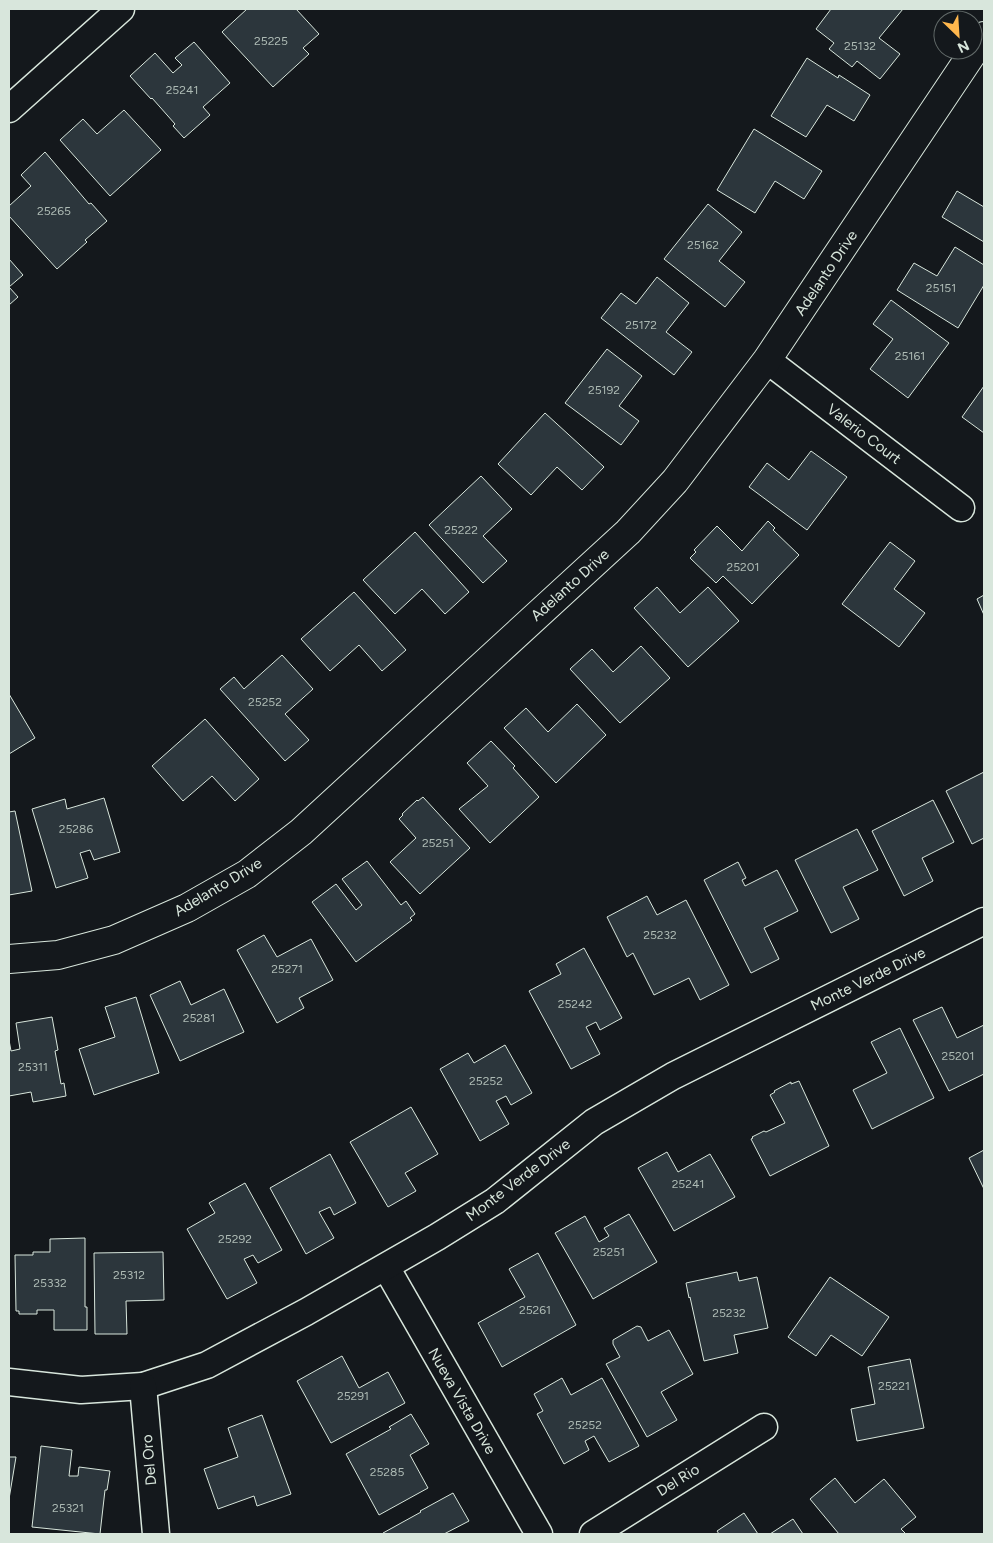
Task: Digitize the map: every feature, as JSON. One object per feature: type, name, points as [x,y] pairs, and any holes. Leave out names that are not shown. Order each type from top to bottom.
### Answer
[{"type":"street","points":[[9,109],[121,9]]},
{"type":"street","name":"Adelanto Drive","points":[[9,959],[58,955],[114,940],[187,908],[247,874],[300,832],[628,532],[675,481],[767,360],[984,36]]},
{"type":"street","name":"Valerio Court","points":[[767,360],[961,508]]},
{"type":"street","name":"Monte Verde Drive","points":[[9,1382],[81,1390],[143,1386],[208,1365],[386,1267],[495,1201],[594,1122],[673,1076],[984,922]]},
{"type":"street","name":"Nueva Vista Drive","points":[[386,1267],[538,1534]]},
{"type":"street","name":"Del Oro","points":[[143,1386],[156,1534]]},
{"type":"street","name":"Del Rio","points":[[592,1534],[764,1427]]},
{"type":"building","points":[[247,9],[296,9],[319,34],[303,48],[309,54],[273,87],[222,32]]},
{"type":"building","points":[[831,9],[903,9],[879,38],[900,54],[880,79],[857,61],[852,67],[829,49],[834,43],[816,29]]},
{"type":"building","points":[[194,42],[230,83],[203,107],[210,115],[184,138],[173,126],[175,124],[130,76],[155,53],[173,73],[182,65],[175,58]]},
{"type":"building","points":[[807,58],[838,78],[839,75],[870,95],[854,121],[827,105],[806,137],[771,116]]},
{"type":"building","points":[[124,110],[161,150],[110,196],[60,140],[83,119],[97,134]]},
{"type":"building","points":[[754,129],[822,171],[804,199],[775,181],[755,213],[717,190]]},
{"type":"building","points":[[45,152],[89,204],[91,203],[107,221],[85,240],[87,242],[57,269],[9,216],[9,206],[31,186],[21,175]]},
{"type":"building","points":[[957,191],[984,207],[984,242],[942,217]]},
{"type":"building","points":[[708,204],[742,232],[719,261],[745,282],[725,307],[664,259]]},
{"type":"building","points":[[955,247],[984,265],[984,285],[958,328],[897,290],[914,263],[937,276]]},
{"type":"building","points":[[9,259],[23,275],[9,287]]},
{"type":"building","points":[[657,277],[689,303],[666,332],[692,352],[674,375],[601,318],[621,293],[636,304]]},
{"type":"building","points":[[9,287],[18,297],[9,305]]},
{"type":"building","points":[[891,300],[949,343],[908,398],[870,369],[893,339],[873,324]]},
{"type":"building","points":[[607,349],[642,376],[619,406],[639,421],[621,445],[565,403]]},
{"type":"building","points":[[984,386],[984,433],[962,417]]},
{"type":"building","points":[[545,413],[604,467],[582,490],[557,467],[531,495],[498,464]]},
{"type":"building","points":[[811,451],[847,477],[807,530],[749,487],[767,463],[789,480]]},
{"type":"building","points":[[481,476],[512,509],[483,536],[507,561],[483,583],[429,525]]},
{"type":"building","points":[[768,521],[775,528],[773,530],[799,555],[752,604],[723,576],[716,583],[690,558],[696,552],[694,550],[717,526],[742,551]]},
{"type":"building","points":[[415,532],[469,592],[445,614],[422,589],[395,614],[363,580]]},
{"type":"building","points":[[890,542],[915,561],[894,589],[925,613],[899,647],[842,604]]},
{"type":"building","points":[[657,587],[680,613],[708,587],[739,621],[688,667],[634,608]]},
{"type":"building","points":[[354,592],[406,650],[382,671],[359,645],[330,671],[301,639]]},
{"type":"building","points":[[984,595],[984,615],[977,599]]},
{"type":"building","points":[[641,646],[670,678],[620,723],[570,669],[592,649],[613,672]]},
{"type":"building","points":[[282,655],[313,689],[285,714],[309,740],[285,761],[220,689],[234,677],[244,689]]},
{"type":"building","points":[[9,694],[35,738],[9,754]]},
{"type":"building","points":[[577,704],[606,735],[556,783],[504,728],[526,708],[548,732]]},
{"type":"building","points":[[205,719],[259,779],[235,801],[212,776],[183,801],[152,766]]},
{"type":"building","points":[[491,741],[515,766],[513,768],[539,797],[490,843],[459,809],[488,786],[467,763]]},
{"type":"building","points":[[984,772],[984,838],[972,844],[946,791]]},
{"type":"building","points":[[423,797],[470,848],[420,894],[390,862],[416,838],[399,819],[417,800]]},
{"type":"building","points":[[104,798],[120,852],[94,860],[90,850],[80,853],[88,878],[56,888],[32,809],[65,799],[67,809]]},
{"type":"building","points":[[933,800],[954,842],[922,858],[933,881],[904,896],[872,831]]},
{"type":"building","points":[[15,811],[32,891],[9,895],[9,812]]},
{"type":"building","points":[[857,829],[878,870],[843,887],[859,919],[831,933],[795,860]]},
{"type":"building","points":[[367,861],[401,905],[406,901],[415,914],[410,918],[412,920],[356,962],[312,902],[336,884],[356,910],[362,905],[342,879]]},
{"type":"building","points":[[738,862],[746,878],[742,880],[745,886],[777,870],[798,911],[764,928],[779,959],[751,973],[704,880]]},
{"type":"building","points":[[647,896],[657,915],[686,900],[729,985],[700,1000],[689,978],[654,995],[633,953],[627,957],[607,917]]},
{"type":"building","points":[[264,935],[277,957],[311,939],[333,980],[299,998],[304,1008],[277,1023],[237,950]]},
{"type":"building","points":[[584,948],[622,1018],[600,1030],[596,1022],[586,1027],[600,1054],[571,1069],[529,991],[561,974],[556,964]]},
{"type":"building","points":[[180,981],[191,1005],[224,989],[244,1032],[180,1061],[150,995]]},
{"type":"building","points":[[136,997],[159,1073],[94,1095],[79,1049],[115,1037],[105,1007]]},
{"type":"building","points":[[942,1007],[957,1038],[984,1025],[984,1074],[949,1091],[913,1020]]},
{"type":"building","points":[[52,1017],[58,1050],[55,1051],[61,1084],[64,1083],[66,1096],[33,1102],[31,1092],[9,1096],[9,1040],[11,1051],[20,1049],[16,1023]]},
{"type":"building","points":[[900,1028],[934,1098],[872,1129],[853,1090],[887,1073],[871,1042]]},
{"type":"building","points":[[505,1045],[532,1093],[511,1105],[506,1096],[496,1101],[509,1124],[480,1141],[440,1069],[468,1053],[474,1063]]},
{"type":"building","points":[[799,1081],[829,1146],[770,1176],[751,1139],[764,1131],[766,1132],[785,1123],[770,1095],[791,1082],[791,1084]]},
{"type":"building","points":[[411,1107],[438,1154],[405,1173],[416,1191],[388,1207],[350,1142]]},
{"type":"building","points":[[984,1150],[984,1189],[969,1158]]},
{"type":"building","points":[[667,1152],[678,1172],[710,1154],[735,1197],[674,1231],[638,1168]]},
{"type":"building","points":[[330,1154],[356,1203],[334,1215],[330,1207],[319,1212],[334,1238],[306,1254],[270,1188]]},
{"type":"building","points":[[245,1183],[282,1250],[258,1263],[253,1255],[244,1259],[257,1283],[227,1299],[187,1229],[215,1213],[209,1203]]},
{"type":"building","points":[[629,1214],[657,1262],[593,1299],[555,1233],[585,1216],[599,1242],[609,1236],[604,1228]]},
{"type":"building","points":[[85,1238],[87,1330],[54,1330],[54,1310],[37,1310],[37,1314],[19,1314],[19,1311],[16,1311],[15,1255],[33,1255],[33,1252],[50,1252],[50,1239]]},
{"type":"building","points":[[163,1252],[164,1300],[126,1301],[127,1334],[95,1334],[94,1253]]},
{"type":"building","points":[[538,1253],[576,1325],[502,1367],[478,1323],[525,1297],[509,1269]]},
{"type":"building","points":[[737,1272],[739,1281],[757,1277],[768,1328],[734,1335],[738,1353],[704,1361],[686,1283]]},
{"type":"building","points":[[830,1277],[889,1317],[862,1356],[831,1335],[816,1356],[788,1337]]},
{"type":"building","points":[[637,1326],[641,1327],[648,1341],[669,1330],[693,1374],[661,1392],[677,1420],[647,1437],[606,1364],[620,1357],[613,1344],[613,1340]]},
{"type":"building","points":[[342,1356],[359,1388],[388,1372],[405,1403],[331,1443],[297,1381]]},
{"type":"building","points":[[910,1359],[924,1428],[857,1441],[851,1409],[875,1404],[868,1367]]},
{"type":"building","points":[[562,1378],[571,1395],[602,1378],[639,1446],[609,1462],[594,1436],[585,1441],[589,1450],[564,1464],[537,1414],[543,1411],[534,1394]]},
{"type":"building","points":[[411,1414],[429,1444],[410,1455],[428,1488],[379,1515],[346,1454],[391,1429],[389,1427]]},
{"type":"building","points":[[262,1415],[291,1494],[257,1506],[254,1496],[218,1509],[204,1469],[238,1457],[228,1428]]},
{"type":"building","points":[[41,1446],[72,1450],[69,1476],[78,1476],[79,1467],[110,1471],[107,1490],[105,1490],[100,1534],[32,1527]]},
{"type":"building","points":[[9,1457],[16,1457],[9,1499]]},
{"type":"building","points":[[835,1478],[855,1503],[884,1479],[916,1517],[901,1529],[906,1534],[839,1534],[810,1499]]},
{"type":"building","points":[[453,1493],[469,1521],[444,1534],[383,1533],[420,1511]]},
{"type":"building","points":[[744,1513],[758,1534],[719,1534],[717,1531]]},
{"type":"building","points":[[793,1519],[803,1534],[770,1534]]}]
